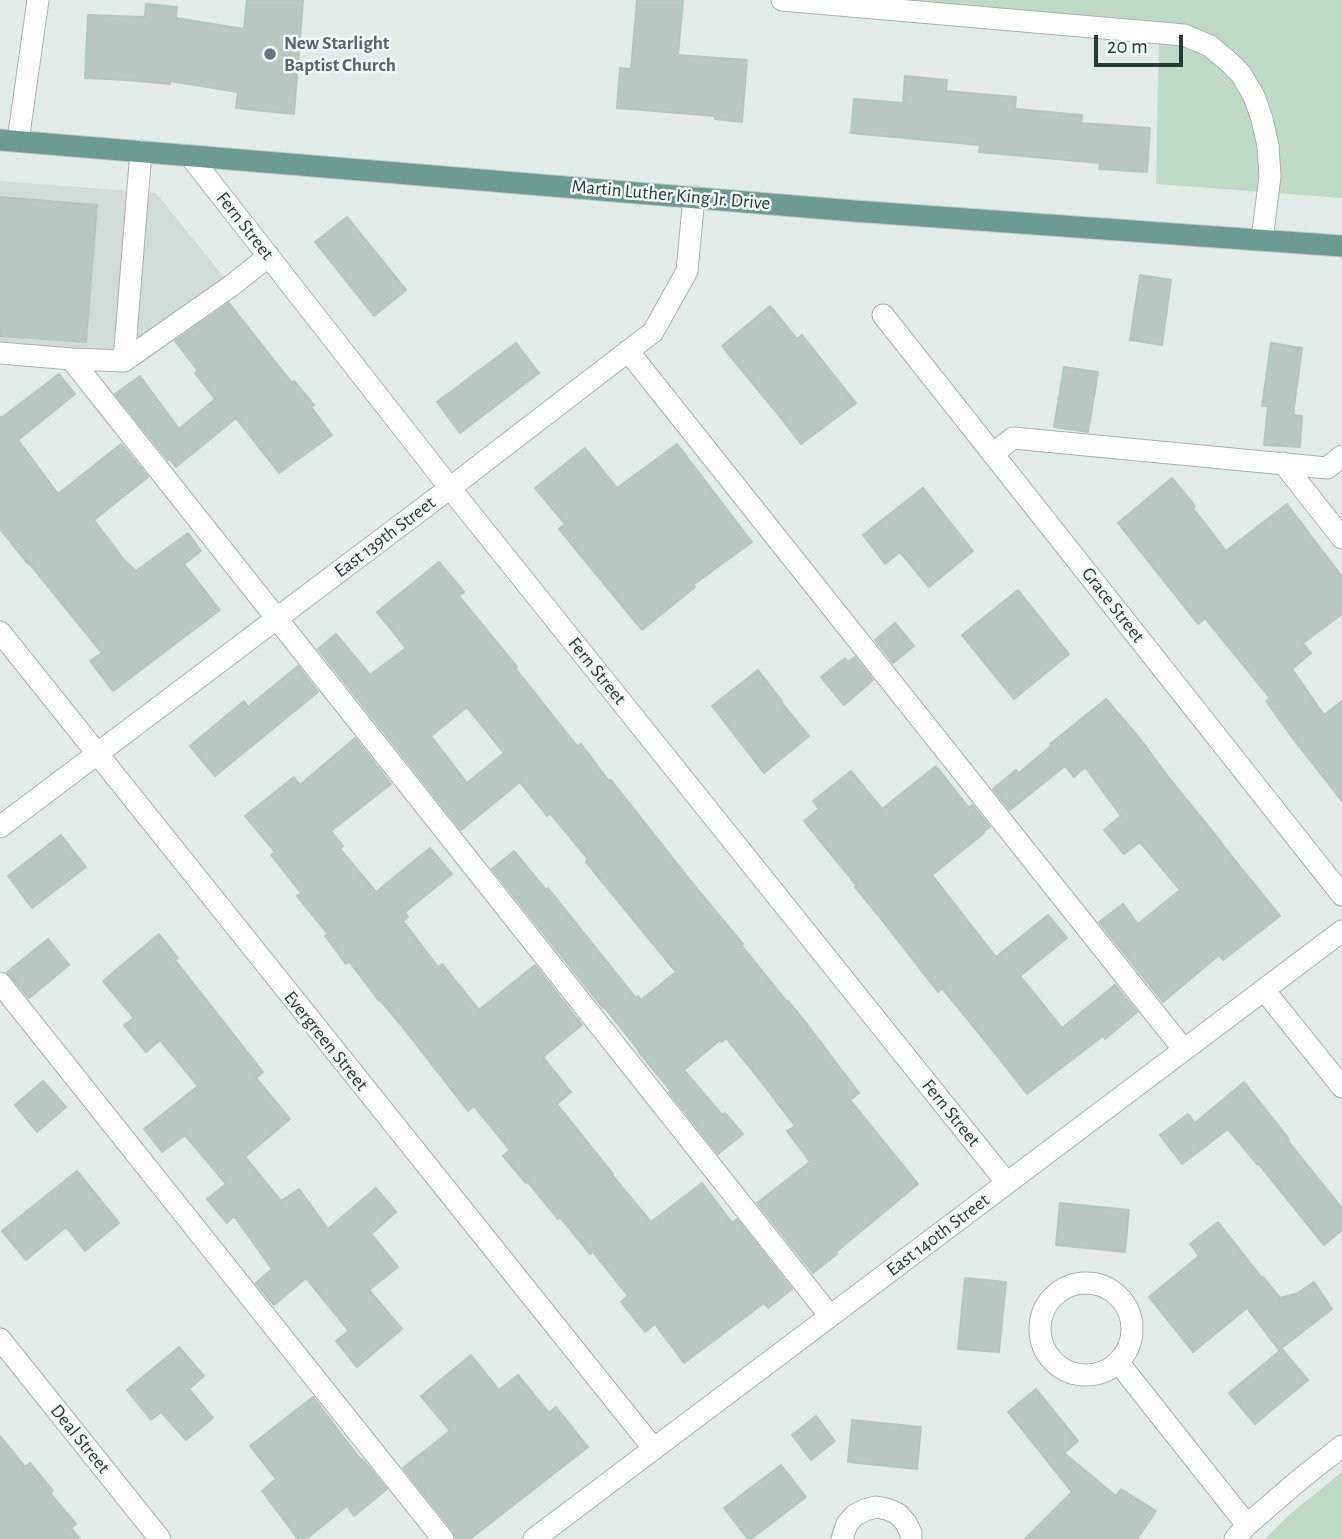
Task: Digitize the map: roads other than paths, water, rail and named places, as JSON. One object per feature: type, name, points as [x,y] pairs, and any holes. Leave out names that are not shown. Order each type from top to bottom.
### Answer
[{"type":"main road","name":"Martin Luther King Jr. Drive","points":[[9,140],[854,211],[1342,246]]},
{"type":"street","points":[[9,140],[38,0]]},
{"type":"street","points":[[782,0],[1184,35],[1210,46],[1241,74],[1254,96],[1262,119],[1268,146],[1270,176],[1262,240]]},
{"type":"street","points":[[124,362],[141,151]]},
{"type":"street","name":"Fern Street","points":[[190,156],[450,488],[1007,1183]]},
{"type":"street","name":"East 139th Street","points":[[0,827],[653,332],[687,271],[694,197]]},
{"type":"street","points":[[0,353],[124,362],[269,257]]},
{"type":"street","name":"Grace Street","points":[[883,315],[1342,895]]},
{"type":"street","points":[[628,351],[1184,1050]]},
{"type":"street","points":[[71,359],[830,1316]]},
{"type":"street","points":[[993,454],[1013,438],[1327,468],[1342,456]]},
{"type":"street","points":[[1283,463],[1342,538]]},
{"type":"street","name":"Evergreen Street","points":[[0,632],[654,1449]]},
{"type":"street","name":"East 140th Street","points":[[534,1539],[1342,931]]},
{"type":"street","points":[[0,983],[443,1539]]},
{"type":"street","points":[[1264,990],[1342,1087]]},
{"type":"street","points":[[1083,1283],[1099,1285],[1113,1292],[1124,1304],[1130,1318],[1131,1333],[1127,1349],[1118,1362],[1092,1375],[1064,1370],[1052,1361],[1044,1349],[1040,1321],[1045,1307],[1054,1296],[1068,1287],[1083,1283]]},
{"type":"street","name":"Deal Street","points":[[0,1339],[160,1539]]},
{"type":"street","points":[[1118,1362],[1241,1532],[1342,1446]]},
{"type":"street","points":[[842,1539],[847,1524],[855,1515],[876,1507],[898,1514],[906,1523],[911,1539]]},
{"type":"place","name":"New Starlight Baptist Church","points":[[270,54]]}]
